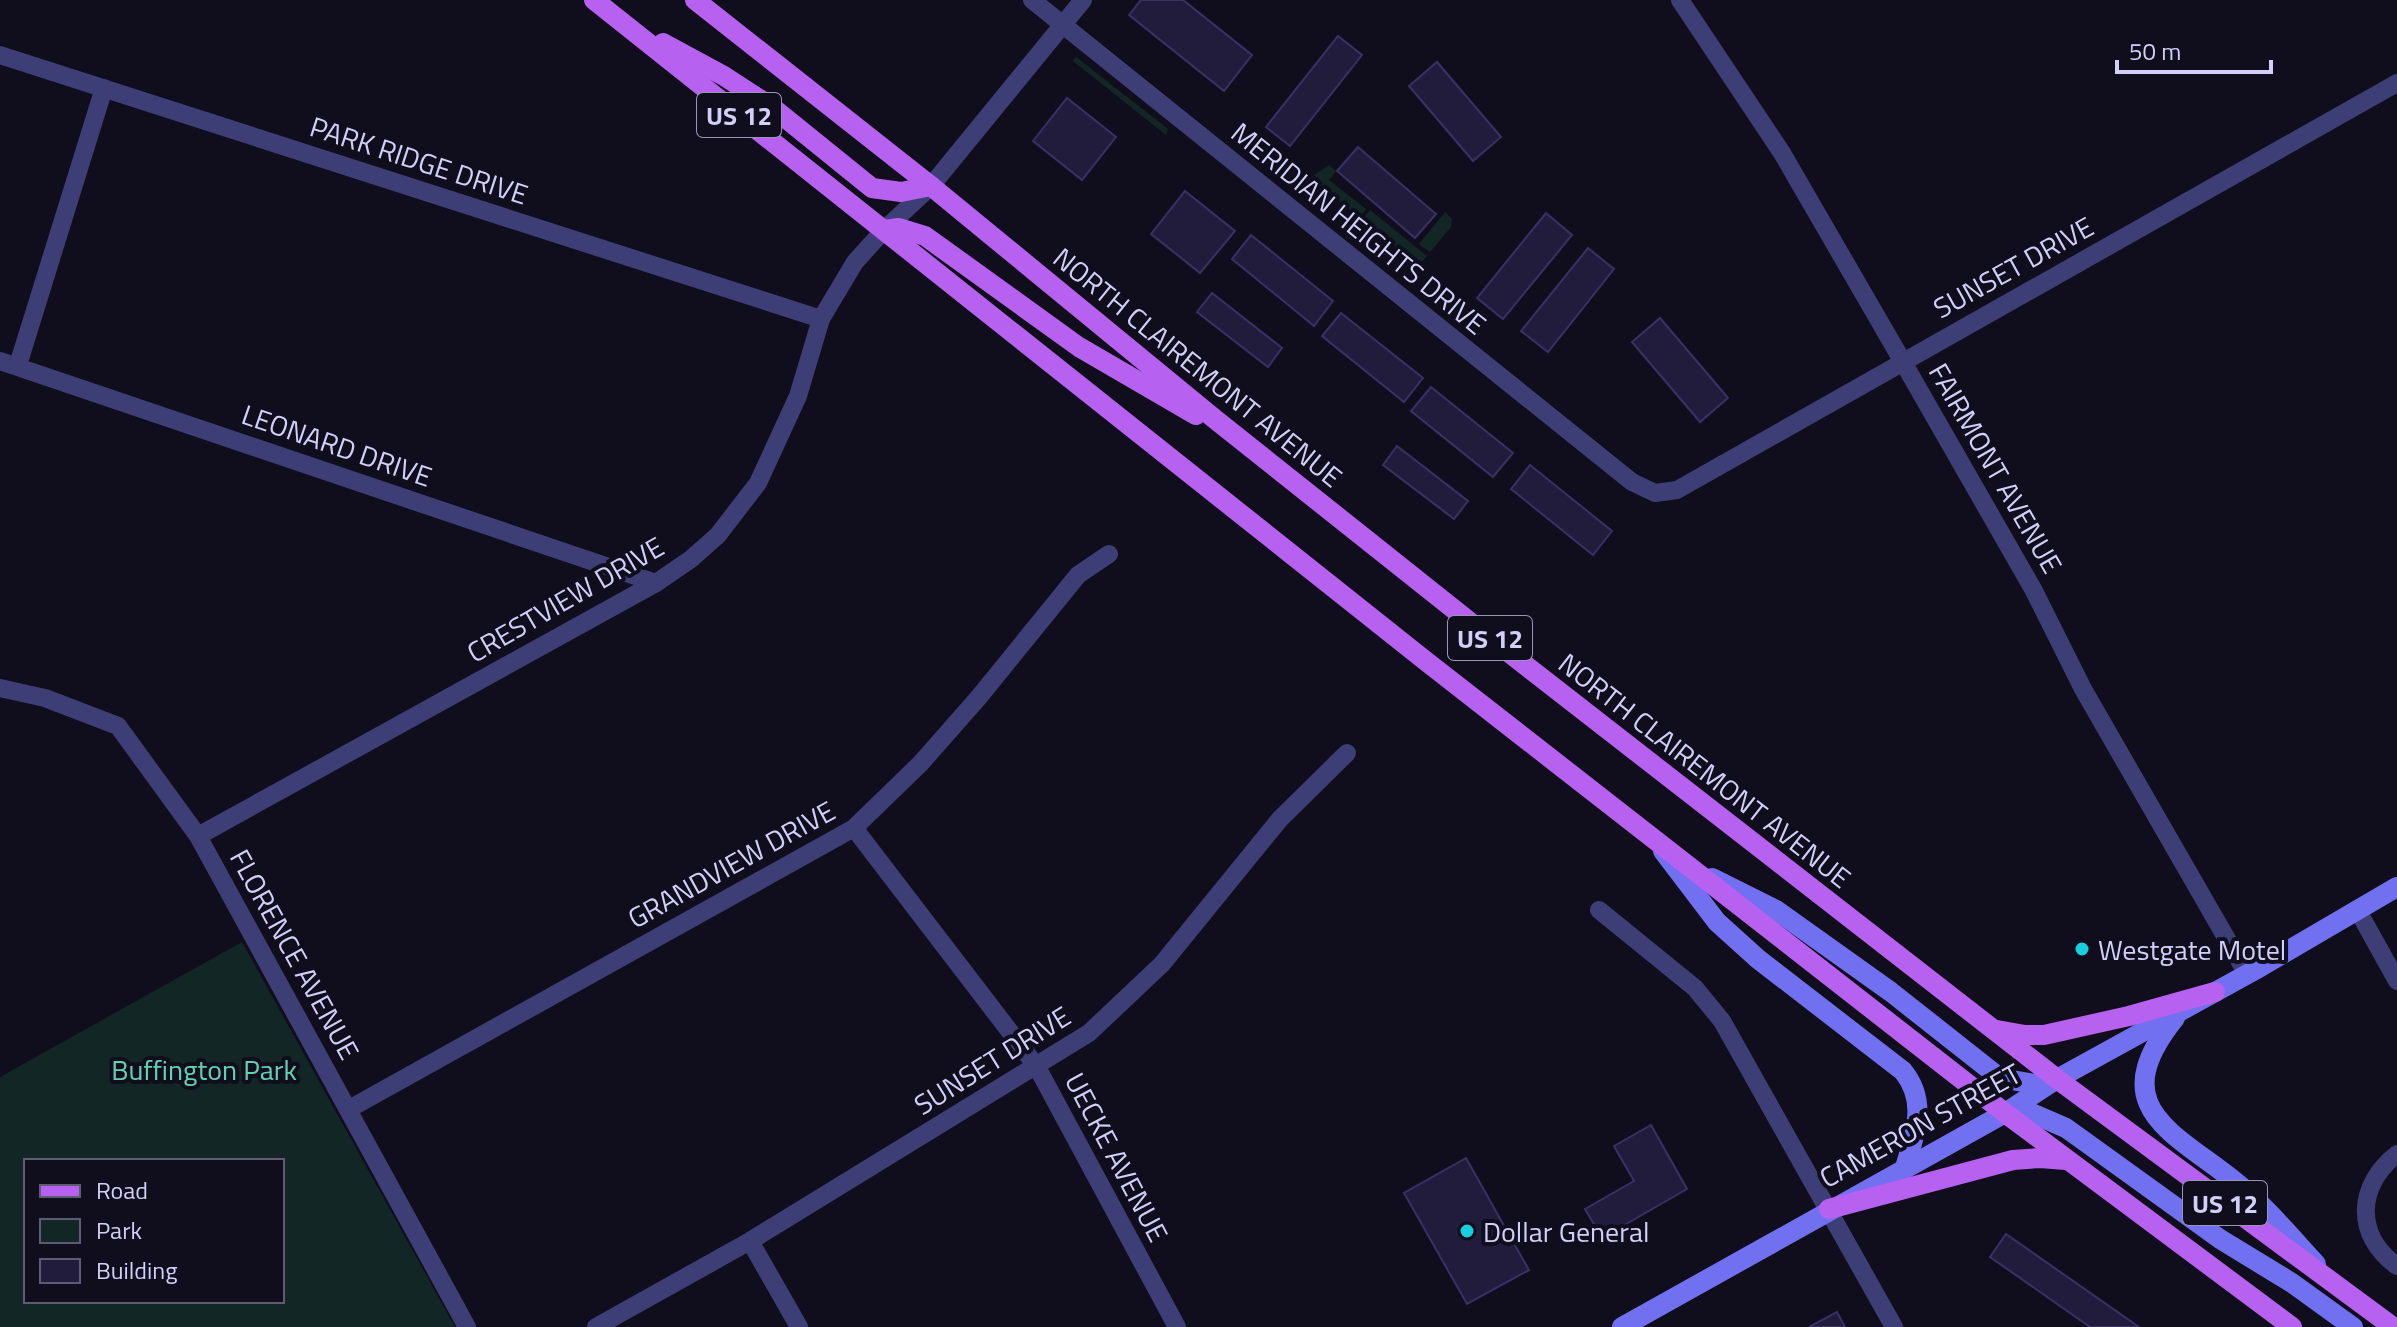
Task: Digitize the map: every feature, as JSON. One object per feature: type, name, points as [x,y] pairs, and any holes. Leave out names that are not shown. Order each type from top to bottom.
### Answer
[{"type":"main road","name":"US 12","points":[[594,0],[1414,652],[2005,1113],[2292,1327]]},
{"type":"main road","name":"NORTH CLAIREMONT AVENUE","points":[[695,0],[931,186],[1242,441],[1492,640],[2057,1079],[2393,1327]]},
{"type":"main road","points":[[617,18],[724,76],[773,108],[872,188],[901,192],[931,186]]},
{"type":"main road","points":[[884,230],[899,228],[925,236],[1079,347],[1242,441]]},
{"type":"main road","points":[[1656,841],[1717,922],[1758,959],[1903,1071],[1913,1084],[1917,1122],[1905,1168]]},
{"type":"main road","points":[[1687,865],[1776,910],[1891,992],[2000,1078],[2034,1084],[2057,1079]]},
{"type":"main road","name":"CAMERON STREET","points":[[1622,1327],[2005,1113],[2057,1079],[2397,887]]},
{"type":"main road","points":[[1992,1029],[2044,1035],[2215,992]]},
{"type":"main road","points":[[2182,1010],[2163,1034],[2146,1068],[2144,1087],[2154,1116],[2170,1134],[2239,1185],[2335,1284]]},
{"type":"main road","points":[[2005,1113],[2029,1112],[2066,1128],[2220,1239],[2292,1283],[2353,1327]]},
{"type":"main road","points":[[1829,1209],[2013,1160],[2040,1158],[2069,1161]]},
{"type":"street","name":"MERIDIAN HEIGHTS DRIVE","points":[[1032,0],[1632,482],[1655,493]]},
{"type":"street","name":"CRESTVIEW DRIVE","points":[[198,836],[656,583],[691,559],[718,535],[758,483],[798,396],[821,319],[855,262],[931,186],[1083,0]]},
{"type":"street","name":"FAIRMONT AVENUE","points":[[1680,0],[1782,153],[2033,589],[2083,689],[2247,974]]},
{"type":"street","name":"PARK RIDGE DRIVE","points":[[0,55],[821,319]]},
{"type":"street","name":"SUNSET DRIVE","points":[[1655,493],[1677,490],[2397,83]]},
{"type":"street","points":[[9,363],[104,88]]},
{"type":"street","name":"LEONARD DRIVE","points":[[9,363],[656,583]]},
{"type":"street","name":"GRANDVIEW DRIVE","points":[[349,1109],[854,828],[940,741],[1078,575],[1109,554]]},
{"type":"street","name":"FLORENCE AVENUE","points":[[0,688],[45,698],[118,726],[198,836],[467,1327]]},
{"type":"street","name":"SUNSET DRIVE","points":[[596,1327],[750,1241],[1089,1033],[1162,964],[1280,819],[1347,753]]},
{"type":"street","name":"UECKE AVENUE","points":[[854,828],[1037,1067],[1177,1327]]},
{"type":"street","points":[[2357,909],[2397,981]]},
{"type":"street","points":[[1599,910],[1695,988],[1722,1021],[1894,1327]]},
{"type":"street","points":[[2397,1154],[2380,1168],[2367,1191],[2366,1209],[2368,1226],[2376,1245],[2397,1266]]},
{"type":"street","points":[[750,1241],[799,1327]]},
{"type":"green space","points":[[1076,57],[1168,129],[1166,135],[1073,61]]},
{"type":"green space","points":[[1329,165],[1336,171],[1329,180],[1366,209],[1360,217],[1310,178]]},
{"type":"green space","points":[[1370,210],[1427,256],[1419,265],[1362,220]]},
{"type":"green space","points":[[1445,212],[1452,219],[1451,227],[1430,252],[1419,244]]},
{"type":"green space","name":"Buffington Park","points":[[242,942],[455,1327],[0,1327],[0,1077]]},
{"type":"building","points":[[1141,0],[1183,0],[1252,55],[1224,91],[1129,15]]},
{"type":"building","points":[[1338,36],[1362,55],[1290,146],[1266,127]]},
{"type":"building","points":[[1437,62],[1501,137],[1473,161],[1409,86]]},
{"type":"building","points":[[1067,98],[1116,137],[1082,180],[1033,141]]},
{"type":"building","points":[[1358,147],[1436,214],[1415,238],[1337,171]]},
{"type":"building","points":[[1185,191],[1235,231],[1200,273],[1151,234]]},
{"type":"building","points":[[1546,213],[1572,235],[1503,319],[1477,298]]},
{"type":"building","points":[[1251,235],[1333,301],[1314,326],[1232,259]]},
{"type":"building","points":[[1588,248],[1614,269],[1548,352],[1521,331]]},
{"type":"building","points":[[1212,293],[1282,348],[1268,367],[1197,312]]},
{"type":"building","points":[[1341,313],[1423,378],[1404,402],[1322,336]]},
{"type":"building","points":[[1660,318],[1728,398],[1700,422],[1632,342]]},
{"type":"building","points":[[1431,387],[1513,453],[1493,477],[1411,411]]},
{"type":"building","points":[[1397,446],[1468,501],[1454,519],[1383,465]]},
{"type":"building","points":[[1530,465],[1612,531],[1593,555],[1511,489]]},
{"type":"building","points":[[1651,1125],[1687,1189],[1602,1238],[1585,1209],[1634,1181],[1614,1146]]},
{"type":"building","name":"Dollar General","points":[[1466,1158],[1529,1270],[1467,1304],[1404,1193]]},
{"type":"building","points":[[2006,1234],[2139,1327],[2090,1327],[1990,1257]]},
{"type":"building","points":[[1837,1312],[1845,1327],[1809,1327]]},
{"type":"place","name":"Westgate Motel","points":[[2082,949]]},
{"type":"place","name":"Dollar General","points":[[1467,1231]]}]
